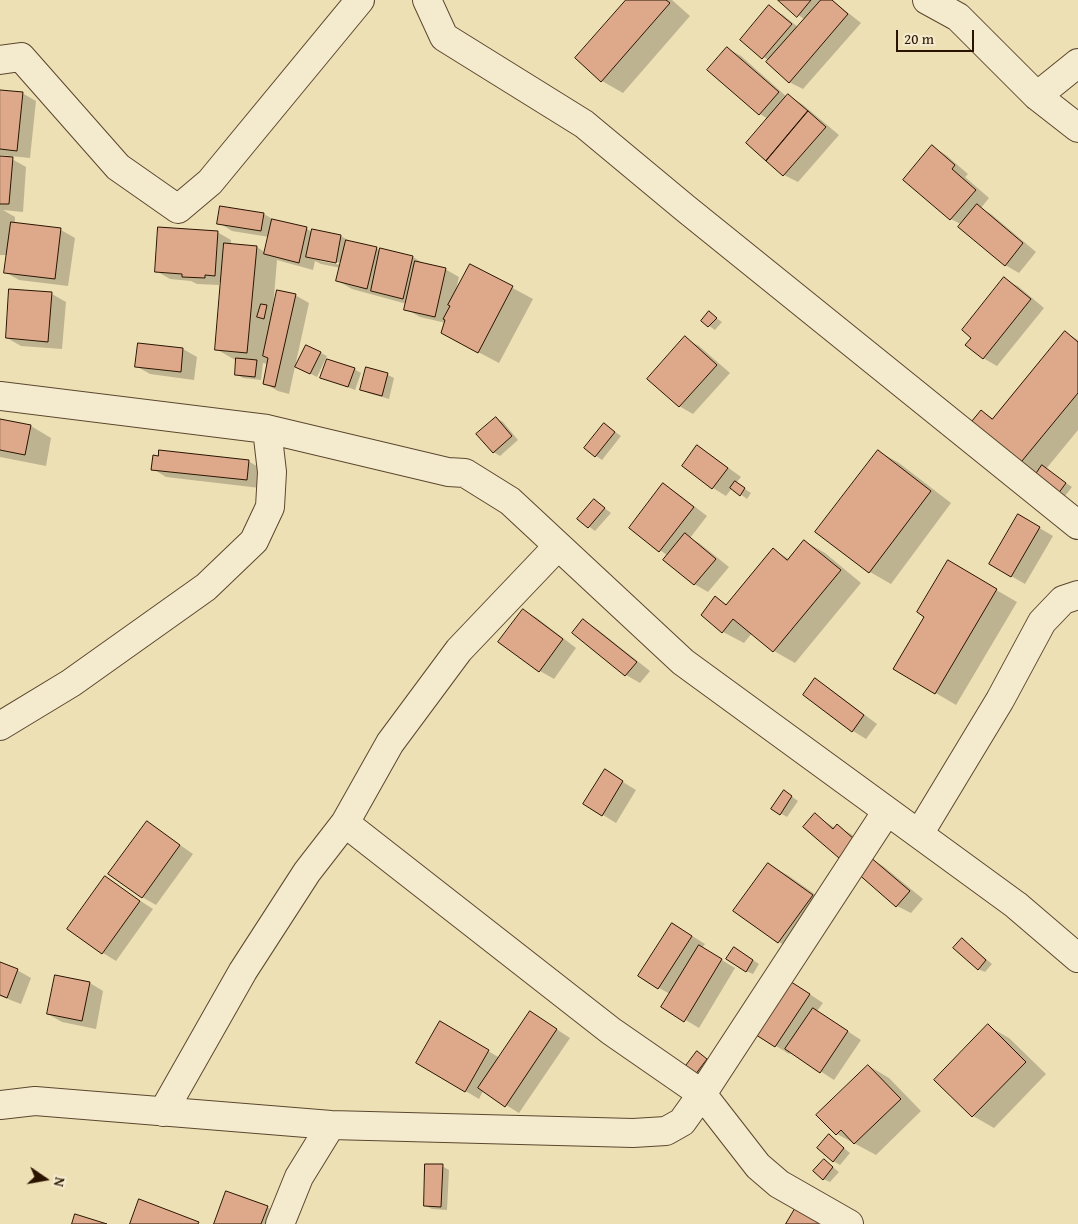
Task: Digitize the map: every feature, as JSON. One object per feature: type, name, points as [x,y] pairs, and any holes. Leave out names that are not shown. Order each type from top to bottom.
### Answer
[{"type":"street","points":[[0,60],[22,57],[118,167],[178,209],[210,182],[360,0]]},
{"type":"street","points":[[427,0],[444,37],[584,124],[685,208],[1078,525]]},
{"type":"street","points":[[927,0],[958,17],[1037,96],[1078,128]]},
{"type":"street","points":[[1037,96],[1078,63]]},
{"type":"street","points":[[0,396],[267,429],[448,472],[465,473],[510,501],[683,662],[1016,905],[1078,958]]},
{"type":"street","points":[[0,726],[71,683],[198,592],[254,541],[270,507],[272,472],[267,429]]},
{"type":"street","points":[[163,1112],[243,971],[307,872],[344,823],[390,744],[459,650],[558,546]]},
{"type":"street","points":[[919,834],[1000,700],[1042,622],[1064,600],[1078,595]]},
{"type":"street","points":[[0,1105],[35,1101],[331,1125],[633,1133],[666,1131],[682,1122],[702,1094],[887,811]]},
{"type":"street","points":[[344,823],[611,1031],[702,1094],[758,1166],[779,1184],[849,1224]]},
{"type":"street","points":[[280,1224],[299,1177],[331,1125]]},
{"type":"building","points":[[626,0],[666,0],[670,3],[601,82],[575,58]]},
{"type":"building","points":[[778,0],[811,0],[797,17]]},
{"type":"building","points":[[821,0],[832,0],[848,14],[789,83],[766,62]]},
{"type":"building","points":[[769,5],[792,24],[762,59],[740,40]]},
{"type":"building","points":[[727,47],[779,92],[759,115],[707,70]]},
{"type":"building","points":[[0,90],[23,92],[17,151],[0,149]]},
{"type":"building","points":[[788,94],[808,111],[766,161],[746,143]]},
{"type":"building","points":[[808,111],[826,127],[783,176],[766,161]]},
{"type":"building","points":[[932,145],[955,165],[952,169],[976,190],[950,220],[903,180]]},
{"type":"building","points":[[0,156],[13,157],[9,204],[0,204]]},
{"type":"building","points":[[977,204],[1023,243],[1005,266],[958,227]]},
{"type":"building","points":[[220,206],[264,213],[261,231],[217,224]]},
{"type":"building","points":[[272,219],[307,227],[299,263],[264,254]]},
{"type":"building","points":[[11,222],[61,228],[55,279],[4,273]]},
{"type":"building","points":[[158,227],[218,231],[215,276],[205,275],[205,278],[182,277],[182,274],[155,272]]},
{"type":"building","points":[[312,229],[341,235],[336,263],[306,257]]},
{"type":"building","points":[[346,240],[377,247],[367,289],[336,281]]},
{"type":"building","points":[[224,243],[257,246],[247,353],[215,350]]},
{"type":"building","points":[[380,248],[413,256],[403,299],[371,291]]},
{"type":"building","points":[[415,261],[446,268],[435,317],[404,310]]},
{"type":"building","points":[[470,264],[513,286],[478,353],[441,333],[445,320],[443,319],[450,306],[448,305]]},
{"type":"building","points":[[1004,277],[1031,299],[983,359],[965,345],[971,338],[962,330]]},
{"type":"building","points":[[9,289],[52,292],[48,342],[6,338]]},
{"type":"building","points":[[277,290],[296,294],[275,387],[263,384],[268,358],[263,356]]},
{"type":"building","points":[[261,304],[267,305],[264,319],[257,317]]},
{"type":"building","points":[[709,311],[717,318],[708,327],[701,321]]},
{"type":"building","points":[[1065,331],[1078,342],[1078,393],[1017,467],[967,427],[981,410],[992,419]]},
{"type":"building","points":[[685,336],[717,365],[679,407],[647,379]]},
{"type":"building","points":[[138,343],[183,348],[181,372],[135,367]]},
{"type":"building","points":[[306,345],[321,352],[310,374],[295,367]]},
{"type":"building","points":[[236,358],[257,360],[255,377],[235,375]]},
{"type":"building","points":[[327,359],[355,368],[348,387],[320,378]]},
{"type":"building","points":[[366,367],[388,373],[382,396],[360,390]]},
{"type":"building","points":[[496,417],[512,436],[493,453],[476,434]]},
{"type":"building","points":[[0,419],[31,425],[25,455],[0,450]]},
{"type":"building","points":[[604,423],[615,432],[595,457],[584,448]]},
{"type":"building","points":[[697,445],[728,468],[712,489],[682,466]]},
{"type":"building","points":[[159,450],[249,460],[247,480],[151,470],[153,455],[158,456]]},
{"type":"building","points":[[878,450],[931,491],[869,573],[815,532]]},
{"type":"building","points":[[1042,465],[1066,483],[1055,498],[1032,480]]},
{"type":"building","points":[[735,481],[745,488],[740,496],[730,488]]},
{"type":"building","points":[[663,483],[694,507],[659,552],[629,528]]},
{"type":"building","points":[[594,499],[605,508],[588,528],[577,519]]},
{"type":"building","points":[[1018,514],[1040,527],[1011,577],[989,564]]},
{"type":"building","points":[[685,533],[716,559],[694,585],[663,560]]},
{"type":"building","points":[[804,540],[841,570],[773,652],[733,619],[722,633],[701,615],[715,596],[726,605],[773,548],[787,560]]},
{"type":"building","points":[[948,560],[997,589],[935,694],[893,669],[924,617],[917,612]]},
{"type":"building","points":[[523,609],[563,639],[539,672],[498,642]]},
{"type":"building","points":[[583,619],[637,662],[625,676],[572,633]]},
{"type":"building","points":[[815,678],[864,715],[852,732],[803,695]]},
{"type":"building","points":[[605,769],[623,781],[602,816],[583,804]]},
{"type":"building","points":[[784,790],[792,796],[780,815],[771,809]]},
{"type":"building","points":[[815,813],[833,829],[837,824],[855,840],[839,858],[803,827]]},
{"type":"building","points":[[147,821],[180,845],[142,898],[108,874]]},
{"type":"building","points":[[869,856],[910,891],[896,907],[856,872]]},
{"type":"building","points":[[768,863],[813,895],[778,943],[733,911]]},
{"type":"building","points":[[105,876],[140,901],[102,954],[67,929]]},
{"type":"building","points":[[672,923],[692,936],[658,989],[638,976]]},
{"type":"building","points":[[962,938],[986,960],[978,970],[953,948]]},
{"type":"building","points":[[699,945],[722,959],[684,1022],[661,1007]]},
{"type":"building","points":[[734,947],[753,960],[746,972],[726,959]]},
{"type":"building","points":[[0,962],[18,969],[7,998],[0,995]]},
{"type":"building","points":[[55,975],[90,982],[82,1021],[47,1014]]},
{"type":"building","points":[[785,978],[810,994],[775,1047],[750,1031]]},
{"type":"building","points":[[813,1008],[848,1031],[820,1073],[785,1049]]},
{"type":"building","points":[[530,1011],[557,1029],[505,1107],[478,1088]]},
{"type":"building","points":[[440,1021],[489,1050],[465,1092],[416,1063]]},
{"type":"building","points":[[988,1024],[1026,1062],[972,1117],[934,1080]]},
{"type":"building","points":[[697,1051],[707,1059],[692,1079],[682,1071]]},
{"type":"building","points":[[868,1065],[901,1099],[854,1144],[841,1130],[836,1135],[816,1115]]},
{"type":"building","points":[[829,1134],[844,1148],[833,1162],[817,1148]]},
{"type":"building","points":[[824,1159],[833,1167],[823,1180],[813,1171]]},
{"type":"building","points":[[425,1164],[443,1164],[441,1207],[424,1206]]},
{"type":"building","points":[[226,1191],[268,1206],[261,1224],[214,1224]]},
{"type":"building","points":[[139,1199],[199,1222],[198,1224],[130,1224]]},
{"type":"building","points":[[796,1207],[825,1224],[786,1224]]},
{"type":"building","points":[[75,1214],[107,1224],[72,1224]]}]
